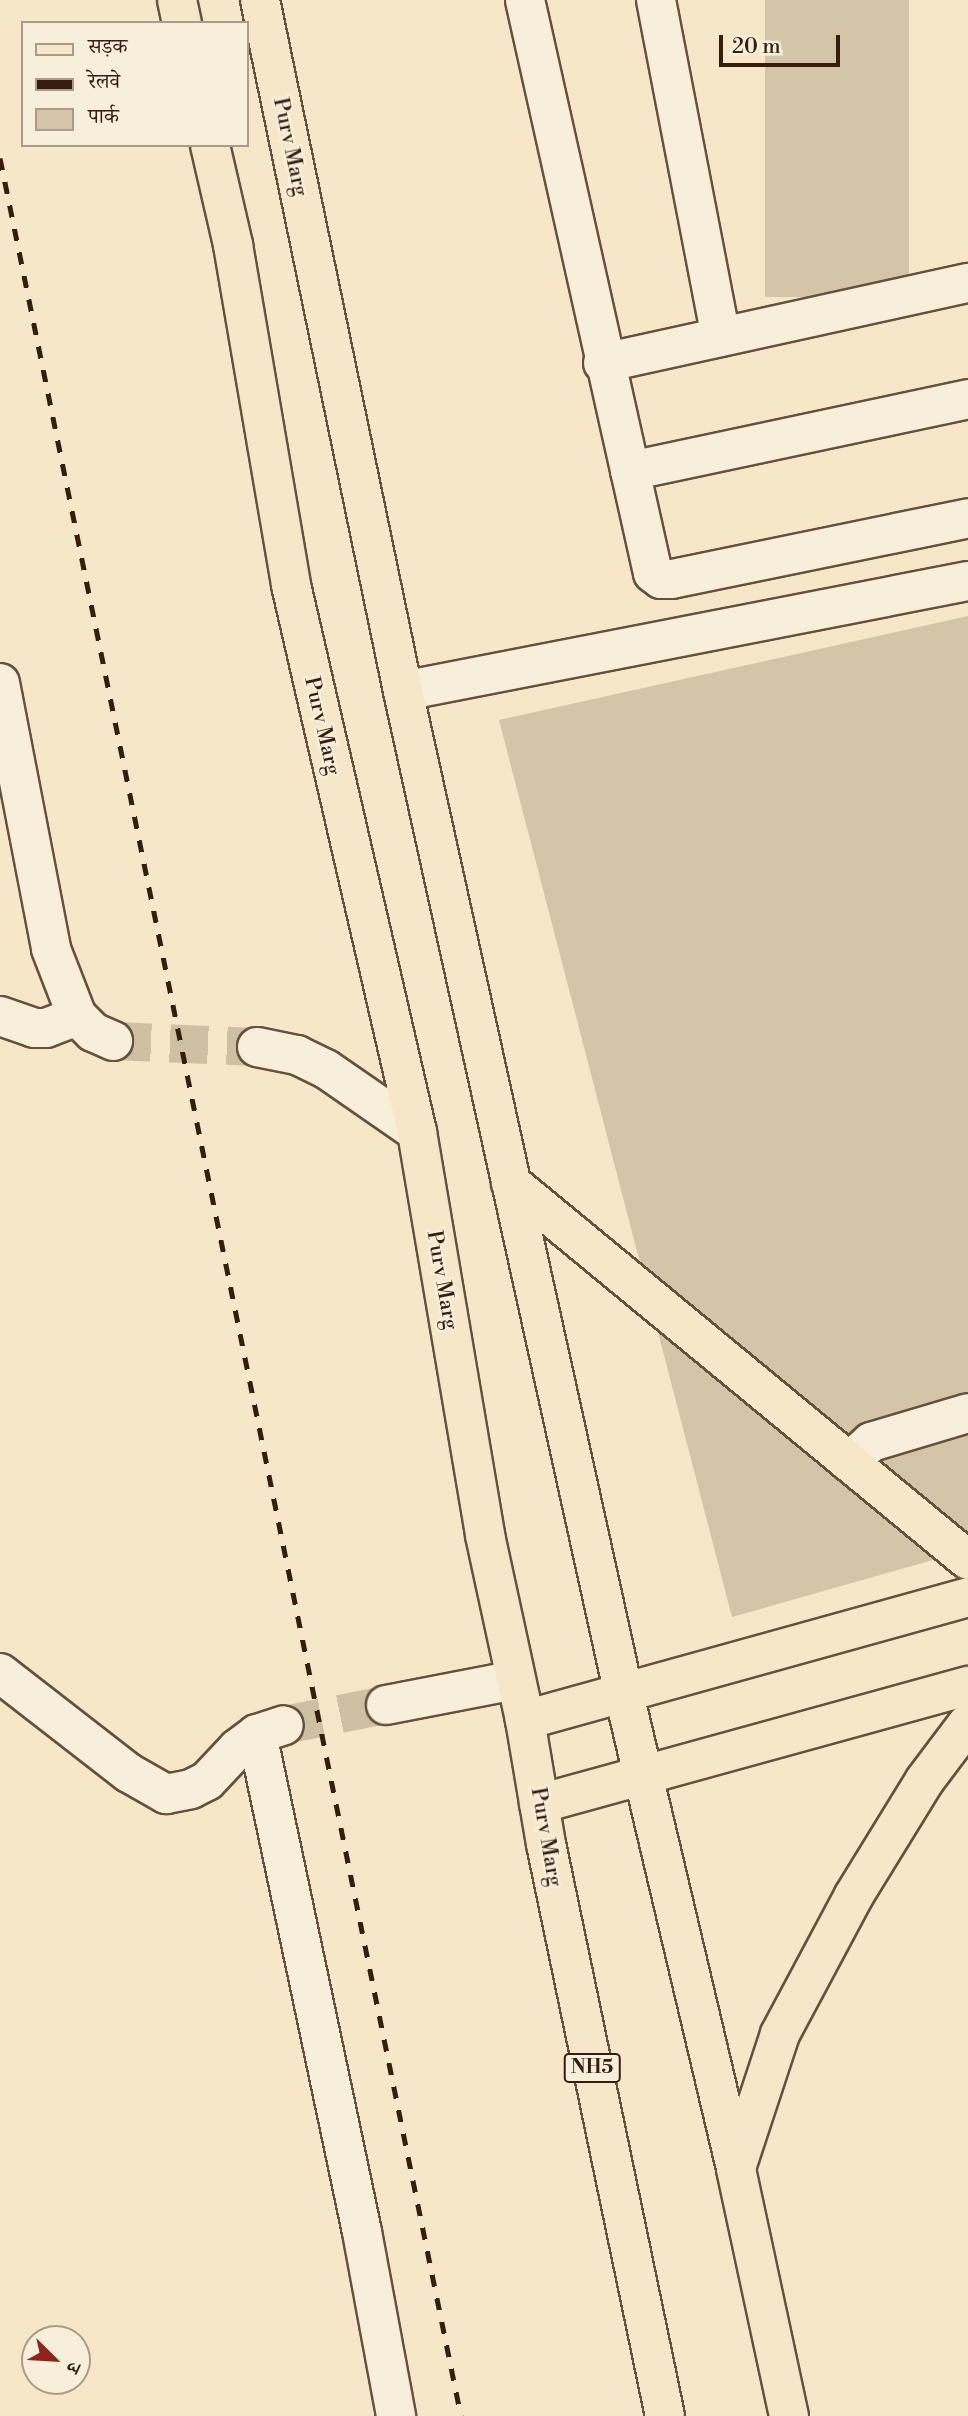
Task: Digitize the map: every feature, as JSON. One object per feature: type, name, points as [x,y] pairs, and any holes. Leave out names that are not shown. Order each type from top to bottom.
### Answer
[{"type":"main road","points":[[177,0],[182,21]]},
{"type":"main road","name":"Purv Marg","points":[[260,0],[403,691],[623,1690],[645,1775]]},
{"type":"main road","name":"Purv Marg","points":[[210,147],[233,245],[291,585],[417,1132],[485,1535],[525,1720],[539,1804],[665,2416]]},
{"type":"main road","points":[[511,1182],[968,1560]]},
{"type":"main road","points":[[525,1720],[623,1690],[968,1597]]},
{"type":"main road","points":[[539,1804],[968,1686]]},
{"type":"main road","points":[[736,2169],[780,2034],[853,1896],[925,1780],[968,1723]]},
{"type":"main road","points":[[645,1775],[736,2169],[789,2416]]},
{"type":"street","points":[[525,0],[649,567],[661,579],[672,579],[968,518]]},
{"type":"street","points":[[656,0],[721,337]]},
{"type":"street","points":[[603,363],[968,283]]},
{"type":"street","points":[[630,471],[968,399]]},
{"type":"street","points":[[403,691],[968,581]]},
{"type":"street","points":[[0,683],[51,949],[78,1016],[93,1032],[113,1041]]},
{"type":"street","points":[[0,1016],[14,1023],[46,1028],[78,1016]]},
{"type":"street","points":[[257,1047],[297,1055],[326,1069],[417,1132]]},
{"type":"street","points":[[849,1462],[871,1442],[968,1413]]},
{"type":"street","points":[[0,1674],[130,1773],[154,1790],[166,1794],[191,1789],[207,1781],[237,1749],[271,1729],[396,2416]]},
{"type":"street","points":[[386,1705],[516,1679]]},
{"type":"green space","points":[[765,0],[909,0],[909,297],[765,297]]},
{"type":"green space","points":[[968,616],[968,1550],[732,1617],[499,720]]},
{"type":"tunnel","points":[[113,1041],[257,1047]]},
{"type":"tunnel","points":[[284,1725],[386,1705]]},
{"type":"railway","points":[[0,158],[461,2416]]}]
